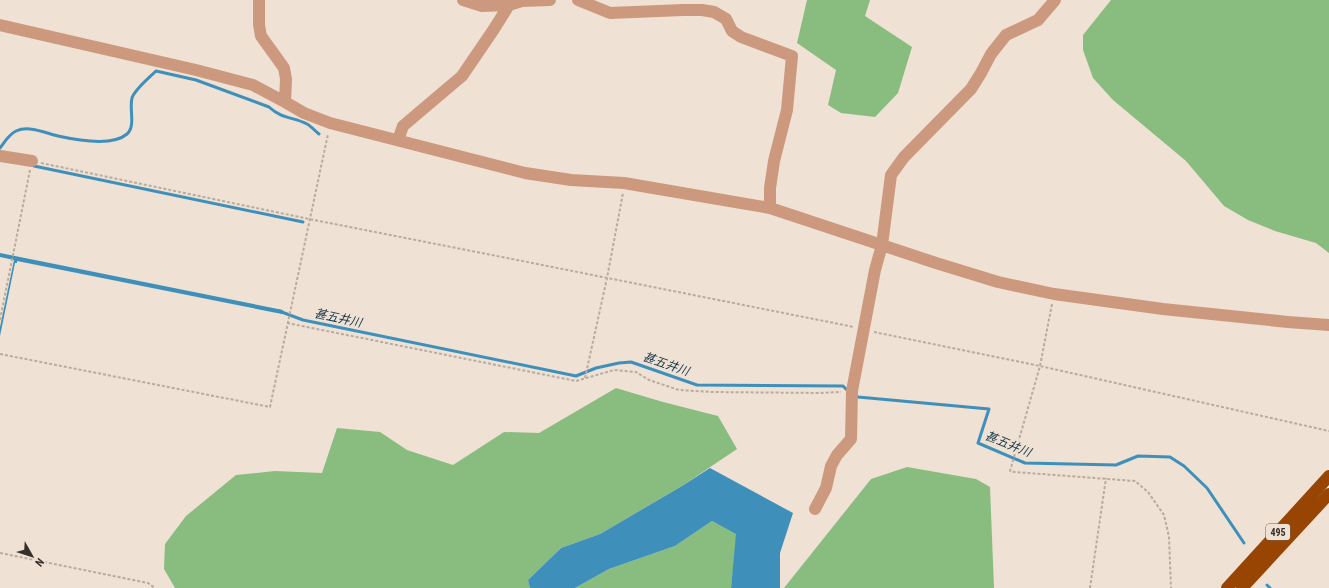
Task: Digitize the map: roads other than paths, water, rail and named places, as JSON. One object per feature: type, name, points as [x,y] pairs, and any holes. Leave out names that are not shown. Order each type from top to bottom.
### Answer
[{"type":"highway","name":"495","points":[[1227,588],[1329,476]]},
{"type":"highway","name":"495","points":[[1242,588],[1329,494]]},
{"type":"street","points":[[259,0],[259,25],[262,36],[284,68],[286,79],[285,102]]},
{"type":"street","points":[[463,0],[482,6],[510,2],[550,0]]},
{"type":"street","points":[[578,0],[610,12],[702,10],[714,12],[726,19],[732,31],[741,37],[792,56],[787,110],[774,161],[770,188],[770,208]]},
{"type":"street","points":[[816,509],[826,488],[831,466],[837,455],[851,439],[852,391],[875,270],[882,245],[891,175],[904,156],[970,89],[981,73],[991,54],[1006,35],[1038,20],[1055,0]]},
{"type":"street","points":[[398,140],[403,126],[462,76],[510,2]]},
{"type":"street","points":[[0,25],[196,70],[253,85],[304,113],[330,123],[525,173],[570,180],[624,183],[770,208],[998,282],[1054,294],[1171,310],[1329,325]]},
{"type":"street","points":[[0,156],[32,161]]},
{"type":"water","points":[[0,253],[283,310],[282,314],[17,261],[17,263],[15,263],[0,336],[0,327],[14,260],[0,257]]},
{"type":"water","points":[[710,468],[793,513],[780,553],[780,588],[731,588],[736,534],[712,521],[675,546],[609,569],[575,588],[530,588],[528,580],[561,548],[600,534]]},
{"type":"waterway","points":[[0,148],[13,133],[21,129],[32,129],[84,141],[103,141],[120,138],[130,131],[132,122],[132,98],[139,87],[156,71],[196,80],[269,107],[278,114],[307,124],[319,134]]},
{"type":"waterway","points":[[34,166],[303,222]]},
{"type":"waterway","name":"甚五井川","points":[[279,311],[303,320],[576,376],[596,368],[631,362],[697,385],[843,386],[848,391]]},
{"type":"waterway","name":"甚五井川","points":[[855,395],[858,397],[989,409],[978,443],[1025,463],[1116,465],[1138,456],[1170,457],[1184,466],[1207,488],[1244,543]]},
{"type":"waterway","name":"甚五井川","points":[[1267,585],[1270,588]]}]
